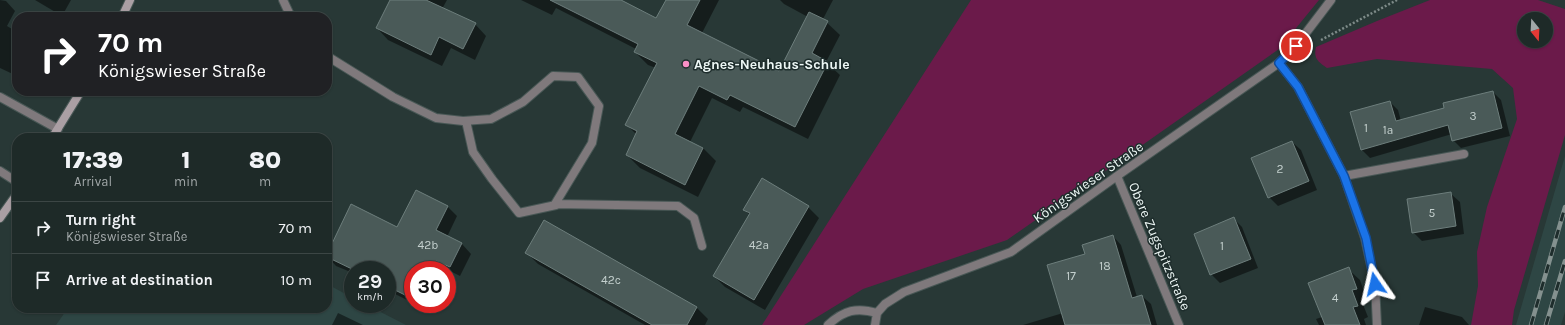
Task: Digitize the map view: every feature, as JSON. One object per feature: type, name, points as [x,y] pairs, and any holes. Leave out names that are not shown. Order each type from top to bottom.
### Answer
[{"type":"main road","points":[[124,12],[130,0]]},
{"type":"main road","points":[[55,133],[78,96]]},
{"type":"main road","points":[[0,218],[12,201]]},
{"type":"street","points":[[283,0],[289,12]]},
{"type":"street","name":"Königswieser Straße","points":[[877,313],[885,304],[904,292],[1011,252],[1279,63],[1296,46],[1331,0]]},
{"type":"street","points":[[332,59],[393,96],[436,118],[466,121],[491,119],[524,102],[553,76],[578,77],[598,106],[592,143],[554,204],[556,205]]},
{"type":"street","points":[[1279,63],[1298,87],[1344,176],[1366,238],[1375,284],[1377,325]]},
{"type":"street","points":[[0,97],[58,129]]},
{"type":"street","points":[[466,121],[472,152],[492,180],[519,213],[556,205],[678,206],[694,218],[702,246]]},
{"type":"street","points":[[1344,176],[1464,154]]},
{"type":"street","points":[[0,171],[12,179]]},
{"type":"street","name":"Obere Zugspitzstraße","points":[[1117,176],[1179,325]]},
{"type":"street","points":[[828,325],[847,312],[864,309],[877,313],[875,325]]},
{"type":"path","points":[[1296,46],[1324,40],[1397,0]]},
{"type":"shaded area","points":[[971,0],[1319,0],[1279,49],[1007,240],[863,289],[804,325],[762,325]]},
{"type":"shaded area","points":[[1430,0],[1538,0],[1565,9],[1565,135],[1514,310],[1512,325],[1471,325],[1478,286],[1477,252],[1487,207],[1517,119],[1513,88],[1492,69],[1377,59],[1327,68],[1317,60],[1315,54],[1316,47]]},
{"type":"shaded area","points":[[1565,156],[1565,312],[1561,325],[1516,325]]},
{"type":"shaded area","points":[[332,287],[344,293],[344,313],[383,313],[406,325],[56,325],[64,313],[332,313]]},
{"type":"building","points":[[390,0],[426,0],[476,23],[463,49],[439,37],[431,55],[376,28]]},
{"type":"building","points":[[550,0],[621,0],[656,18],[666,0],[700,0],[687,25],[779,71],[809,12],[828,21],[812,53],[828,62],[795,127],[730,95],[727,100],[699,86],[675,134],[703,148],[685,185],[626,155],[637,131],[625,125],[657,63],[634,52],[638,44]]},
{"type":"building","points":[[1493,91],[1502,128],[1452,141],[1448,125],[1361,150],[1350,112],[1390,101],[1396,121],[1444,108],[1443,103]]},
{"type":"building","points":[[1292,141],[1309,181],[1268,198],[1251,158]]},
{"type":"building","points":[[762,178],[809,206],[754,300],[713,276],[750,213],[743,210]]},
{"type":"building","points":[[416,190],[448,206],[436,230],[462,243],[453,261],[404,261],[404,294],[396,290],[396,261],[344,261],[344,265],[332,259],[332,244],[351,204],[397,227]]},
{"type":"building","points":[[1451,192],[1456,226],[1412,233],[1407,199]]},
{"type":"building","points":[[1234,217],[1251,259],[1210,275],[1194,234]]},
{"type":"building","points":[[544,220],[697,307],[687,325],[652,325],[525,253]]},
{"type":"building","points":[[1113,235],[1132,298],[1142,295],[1151,325],[1065,325],[1047,265],[1085,254],[1082,245]]},
{"type":"building","points":[[1349,267],[1357,289],[1352,290],[1358,306],[1353,307],[1360,325],[1325,325],[1308,283]]},
{"type":"railway","points":[[1531,325],[1565,207]]},
{"type":"railway","points":[[1546,325],[1565,261]]},
{"type":"place","name":"Agnes-Neuhaus-Schule","points":[[686,64]]},
{"type":"route","points":[[1296,46],[1279,63],[1298,87],[1344,176],[1366,238],[1375,284]]}]
